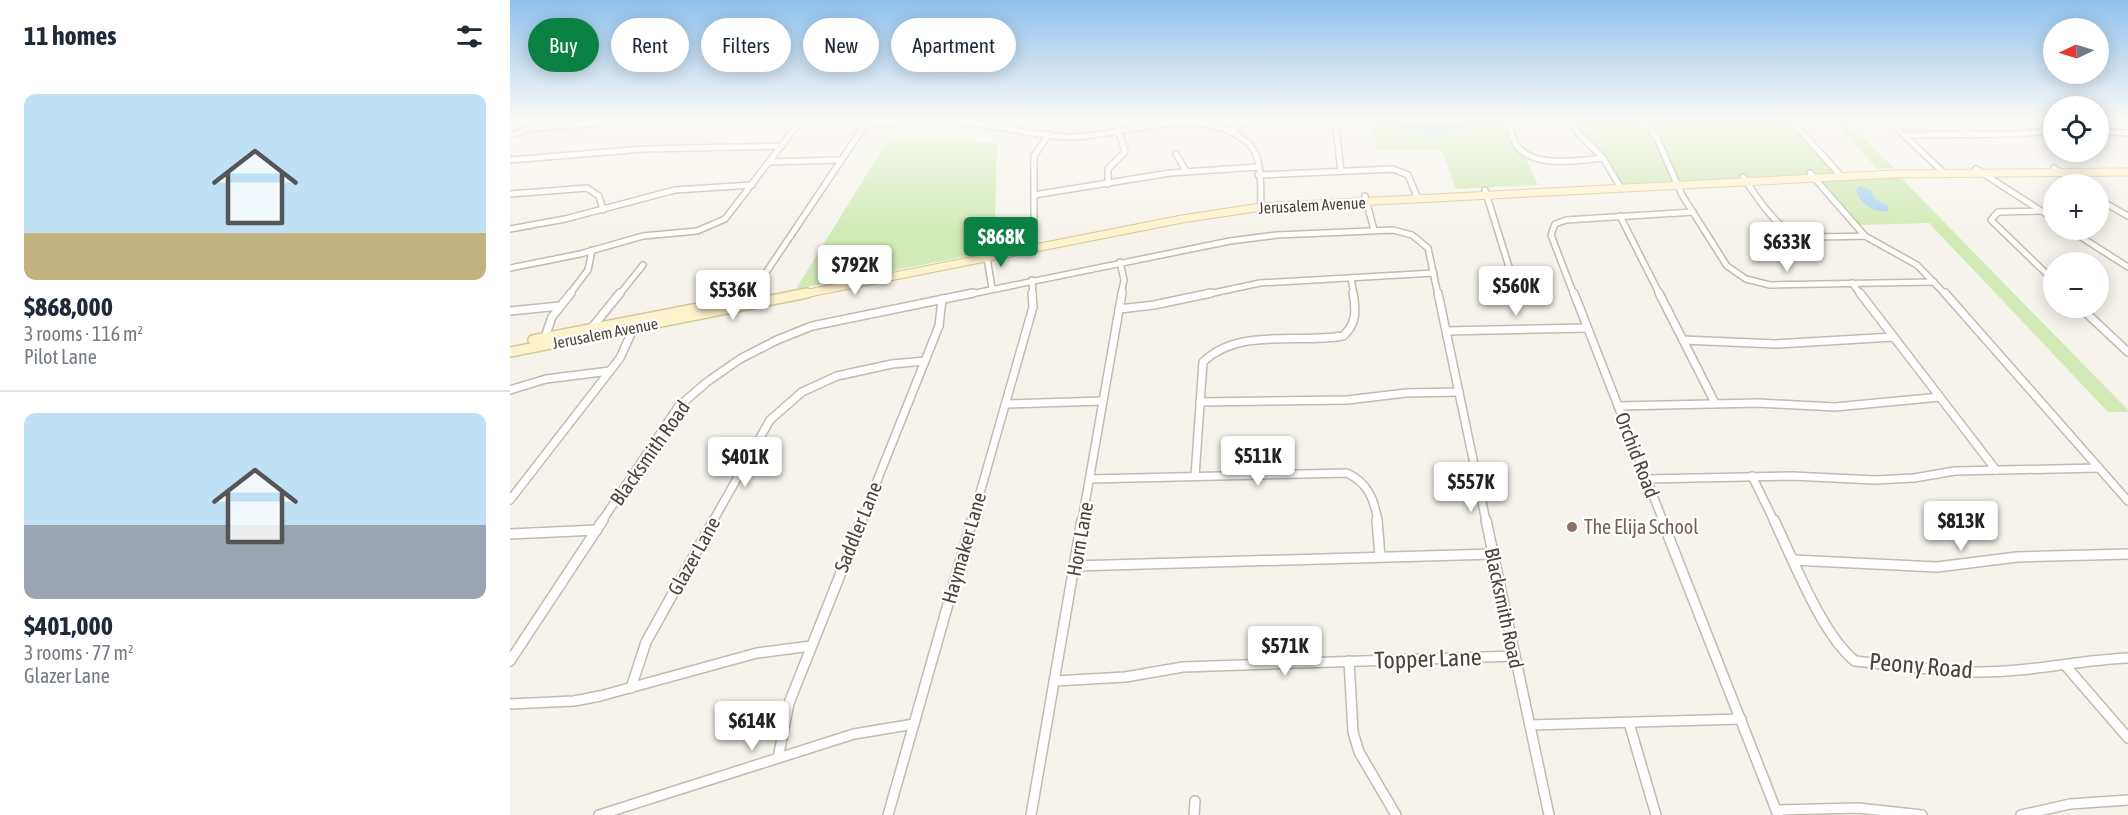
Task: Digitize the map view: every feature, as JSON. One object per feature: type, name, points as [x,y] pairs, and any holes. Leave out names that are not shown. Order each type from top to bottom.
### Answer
[{"type":"main road","name":"Jerusalem Avenue","points":[[510,345],[585,337],[635,324],[1130,226],[1260,205],[1840,174],[2128,170]]},
{"type":"main road","name":"Jerusalem Avenue","points":[[510,352],[591,329],[635,324]]},
{"type":"street","points":[[510,160],[534,158]]},
{"type":"street","points":[[510,268],[643,236],[688,233],[708,228],[725,219],[773,158]]},
{"type":"street","points":[[1034,158],[1034,245]]},
{"type":"street","points":[[1108,184],[1108,169],[1119,158]]},
{"type":"street","points":[[1178,158],[1186,171]]},
{"type":"street","points":[[1255,158],[1260,205]]},
{"type":"street","points":[[1339,158],[1341,171]]},
{"type":"street","points":[[1546,158],[1557,160],[1602,158]]},
{"type":"street","points":[[1603,158],[1619,185]]},
{"type":"street","points":[[1666,158],[1693,212],[1727,266],[1746,279],[1770,285],[1934,282]]},
{"type":"street","points":[[1826,158],[1840,174]]},
{"type":"street","points":[[1928,158],[1943,172]]},
{"type":"street","points":[[770,162],[841,160]]},
{"type":"street","points":[[757,300],[763,277],[841,160]]},
{"type":"street","points":[[1034,195],[1186,171],[1258,167]]},
{"type":"street","points":[[1258,175],[1399,170],[1409,174],[1417,196]]},
{"type":"street","points":[[2057,170],[2063,174]]},
{"type":"street","points":[[1979,171],[2041,211]]},
{"type":"street","points":[[1812,176],[1865,236],[1917,265],[1934,282],[2128,501]]},
{"type":"street","points":[[1745,179],[1776,222],[1789,232],[1810,237],[1865,236]]},
{"type":"street","points":[[510,229],[565,219],[688,188],[752,185]]},
{"type":"street","points":[[510,194],[587,188],[595,190],[599,195],[603,210]]},
{"type":"street","points":[[1486,193],[1510,270],[1510,274],[1503,277]]},
{"type":"street","points":[[1366,199],[1374,230]]},
{"type":"street","points":[[2109,205],[2128,216]]},
{"type":"street","points":[[2041,211],[1998,212],[1991,220],[2043,270]]},
{"type":"street","points":[[2120,211],[2128,211]]},
{"type":"street","name":"Orchid Road","points":[[1693,212],[1566,220],[1555,224],[1551,235],[1777,813]]},
{"type":"street","points":[[1620,216],[1714,403]]},
{"type":"street","name":"Blacksmith Road","points":[[510,661],[678,407],[699,389],[785,334],[812,326],[992,288],[1246,238],[1374,230],[1400,231],[1421,240],[1428,248],[1549,815]]},
{"type":"street","points":[[2086,240],[2128,267]]},
{"type":"street","points":[[544,342],[552,317],[588,272],[592,250]]},
{"type":"street","points":[[986,255],[992,288]]},
{"type":"street","name":"Horn Lane","points":[[1031,815],[1124,280],[1120,262]]},
{"type":"street","points":[[585,337],[643,265]]},
{"type":"street","points":[[1119,309],[1154,305],[1260,283],[1434,273]]},
{"type":"street","points":[[1195,476],[1203,362],[1207,355],[1216,349],[1260,341],[1336,338],[1350,332],[1356,319],[1351,278]]},
{"type":"street","name":"Haymaker Lane","points":[[888,815],[1033,304],[1032,280]]},
{"type":"street","points":[[1852,283],[1996,470]]},
{"type":"street","name":"Saddler Lane","points":[[778,758],[789,703],[939,326],[942,299]]},
{"type":"street","points":[[510,311],[560,306]]},
{"type":"street","points":[[2092,318],[2128,352]]},
{"type":"street","points":[[510,500],[610,371],[626,347],[635,324]]},
{"type":"street","points":[[1446,331],[1587,328]]},
{"type":"street","points":[[1683,340],[1776,344],[1893,337]]},
{"type":"street","name":"Glazer Lane","points":[[631,688],[646,642],[770,420],[802,392],[837,376],[892,364],[925,361]]},
{"type":"street","points":[[510,390],[526,384],[572,375],[610,371]]},
{"type":"street","points":[[1200,402],[1347,400],[1406,393],[1459,392]]},
{"type":"street","points":[[1618,406],[1714,403],[1835,407],[1940,397]]},
{"type":"street","points":[[1005,404],[1103,401]]},
{"type":"street","points":[[1647,479],[1792,476],[1875,480],[1914,478],[1955,471],[2099,468]]},
{"type":"street","points":[[1090,479],[1337,472],[1354,475],[1365,481],[1373,494],[1380,557]]},
{"type":"street","name":"Peony Road","points":[[1752,476],[1832,635],[1845,653],[1855,661],[1975,672],[2039,669],[2102,659],[2128,658]]},
{"type":"street","points":[[510,534],[597,530]]},
{"type":"street","points":[[1075,566],[1493,554]]},
{"type":"street","points":[[1793,560],[1937,567],[2017,557],[2128,554]]},
{"type":"street","points":[[510,704],[574,701],[631,688],[757,653],[811,646]]},
{"type":"street","name":"Topper Lane","points":[[1055,681],[1125,677],[1183,667],[1515,656]]},
{"type":"street","points":[[1349,661],[1353,732],[1359,752],[1396,815]]},
{"type":"street","points":[[2065,665],[2128,738]]},
{"type":"street","points":[[1530,726],[1741,719]]},
{"type":"street","points":[[1629,723],[1656,815]]},
{"type":"street","points":[[599,815],[854,734],[914,724]]},
{"type":"street","points":[[2021,815],[2070,804],[2128,800]]},
{"type":"street","points":[[1194,815],[1195,801]]},
{"type":"street","points":[[1777,813],[1858,808],[1922,815]]},
{"type":"green space","points":[[877,158],[997,158],[994,251],[796,289]]},
{"type":"green space","points":[[1444,158],[1525,158],[1538,185],[1456,189]]},
{"type":"green space","points":[[1600,158],[1826,158],[1840,174],[1620,185]]},
{"type":"green space","points":[[1867,158],[1884,158],[1894,168],[1877,169]]},
{"type":"green space","points":[[1899,176],[2128,412],[2108,412],[1929,223],[1859,225],[1821,180]]},
{"type":"water","points":[[1859,186],[1871,190],[1875,199],[1888,206],[1888,211],[1878,211],[1864,203],[1856,190]]},
{"type":"place","name":"The Elija School","points":[[1572,527]]}]
